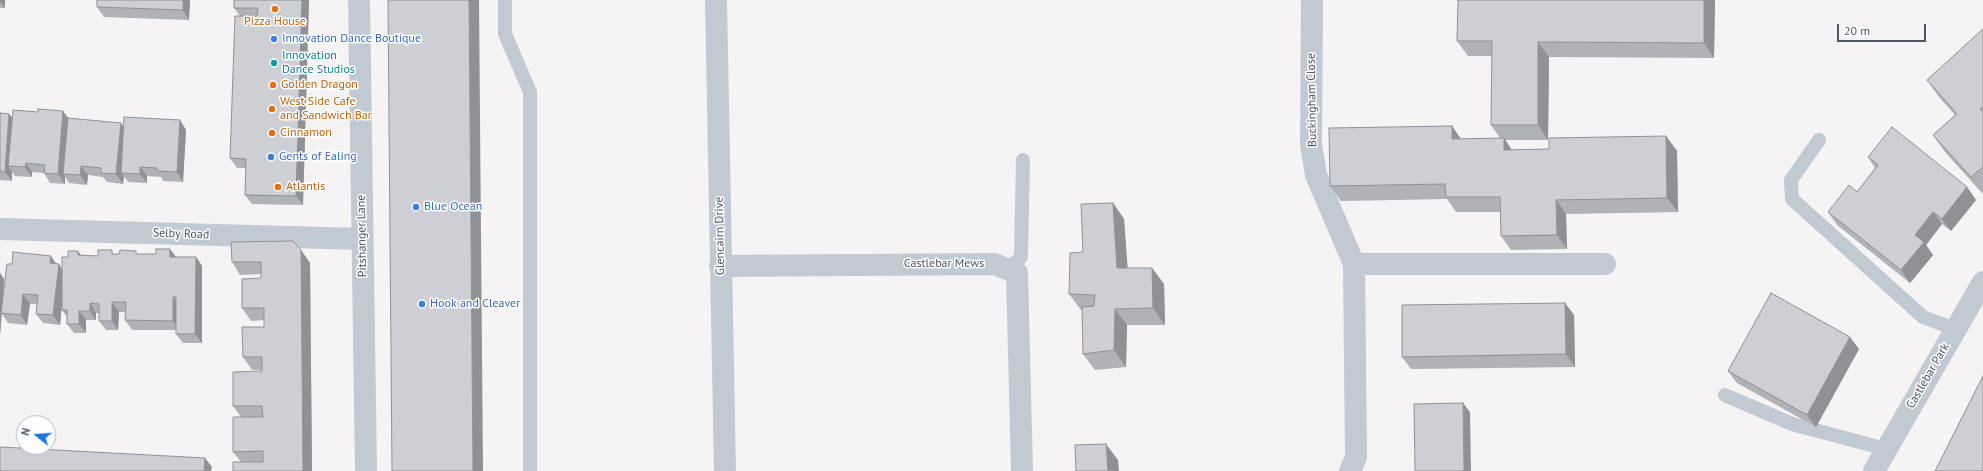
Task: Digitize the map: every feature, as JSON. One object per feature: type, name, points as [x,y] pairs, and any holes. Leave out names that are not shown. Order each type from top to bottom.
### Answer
[{"type":"street","name":"Pitshanger Lane","points":[[359,0],[366,471]]},
{"type":"street","name":"Glencairn Drive","points":[[716,0],[725,471]]},
{"type":"street","name":"Buckingham Close","points":[[1312,0],[1311,144],[1316,175],[1354,264],[1356,457],[1350,471]]},
{"type":"street","name":"Selby Road","points":[[0,229],[362,239]]},
{"type":"street","name":"Castlebar Mews","points":[[720,266],[994,264],[1008,270]]},
{"type":"street","points":[[1354,264],[1605,264]]},
{"type":"street","points":[[1008,270],[1017,273],[1022,471]]},
{"type":"street","name":"Castlebar Park","points":[[1874,471],[1955,329],[1979,296]]},
{"type":"lane","points":[[505,0],[505,34],[530,92],[530,471]]},
{"type":"lane","points":[[1819,140],[1792,180],[1792,199],[1923,317],[1955,329]]},
{"type":"lane","points":[[1008,270],[1020,257],[1023,160]]},
{"type":"lane","points":[[1725,395],[1792,424],[1886,449]]},
{"type":"building","points":[[97,0],[183,0],[183,10],[97,7]]},
{"type":"building","points":[[234,0],[302,0],[296,196],[245,195],[246,159],[230,158],[235,16],[257,16],[258,8],[234,8]]},
{"type":"building","points":[[388,0],[469,0],[473,471],[392,471]]},
{"type":"building","points":[[1458,0],[1704,0],[1704,43],[1538,42],[1538,125],[1491,125],[1492,41],[1457,41]]},
{"type":"building","points":[[1983,29],[1983,107],[1980,109],[1983,112],[1983,167],[1971,177],[1933,135],[1957,114],[1927,80]]},
{"type":"building","points":[[38,109],[63,111],[58,174],[44,173],[45,165],[26,163],[25,167],[8,166],[13,110],[38,112]]},
{"type":"building","points":[[0,113],[9,114],[5,172],[0,171]]},
{"type":"building","points":[[124,117],[180,120],[177,172],[157,171],[157,168],[140,167],[140,174],[121,173]]},
{"type":"building","points":[[68,118],[121,123],[116,174],[101,173],[101,168],[81,166],[80,175],[63,174]]},
{"type":"building","points":[[1452,126],[1452,139],[1504,138],[1504,150],[1549,149],[1549,138],[1666,136],[1667,198],[1556,200],[1557,235],[1501,236],[1500,197],[1446,197],[1445,184],[1330,186],[1329,128]]},
{"type":"building","points":[[1892,127],[1967,187],[1942,219],[1933,212],[1915,235],[1924,242],[1901,270],[1828,212],[1849,185],[1857,192],[1878,165],[1868,157]]},
{"type":"building","points":[[1113,203],[1117,268],[1152,268],[1153,308],[1115,309],[1114,350],[1083,354],[1082,307],[1094,306],[1095,295],[1069,294],[1070,253],[1083,252],[1081,204]]},
{"type":"building","points":[[293,241],[301,250],[303,471],[233,471],[233,462],[263,462],[263,451],[233,452],[233,417],[263,417],[262,406],[233,406],[233,372],[262,371],[262,357],[243,357],[242,327],[264,327],[264,308],[242,308],[242,279],[261,278],[261,262],[232,262],[231,242]]},
{"type":"building","points":[[156,249],[170,249],[170,257],[196,257],[195,334],[176,334],[176,297],[173,297],[173,321],[125,320],[126,302],[112,302],[112,321],[99,321],[99,304],[90,303],[90,311],[79,311],[79,324],[67,324],[67,310],[62,310],[62,257],[68,257],[68,251],[78,251],[78,255],[98,256],[98,250],[112,250],[112,254],[119,254],[120,250],[136,251],[136,254],[156,254]]},
{"type":"building","points":[[13,252],[51,256],[50,263],[59,264],[53,315],[36,314],[38,295],[23,294],[21,315],[1,313],[7,264],[12,264]]},
{"type":"building","points":[[1771,293],[1850,337],[1807,415],[1728,371]]},
{"type":"building","points":[[1565,303],[1566,354],[1402,357],[1402,305]]},
{"type":"building","points":[[1983,376],[1983,471],[1935,471]]},
{"type":"building","points":[[1463,403],[1464,471],[1415,471],[1414,404]]},
{"type":"building","points":[[1106,444],[1108,471],[1076,471],[1075,445]]},
{"type":"building","points":[[0,447],[16,448],[16,455],[56,455],[56,450],[205,458],[204,471],[0,471]]},
{"type":"place","name":"Pizza House","points":[[275,9]]},
{"type":"place","name":"Innovation Dance Boutique","points":[[274,39]]},
{"type":"place","name":"Innovation Dance Studios","points":[[274,63]]},
{"type":"place","name":"Golden Dragon","points":[[273,85]]},
{"type":"place","name":"West Side Cafe and Sandwich Bar","points":[[272,109]]},
{"type":"place","name":"Cinnamon","points":[[272,133]]},
{"type":"place","name":"Gents of Ealing","points":[[271,157]]},
{"type":"place","name":"Atlantis","points":[[278,187]]},
{"type":"place","name":"Blue Ocean","points":[[416,207]]},
{"type":"place","name":"Hook and Cleaver","points":[[422,304]]}]
